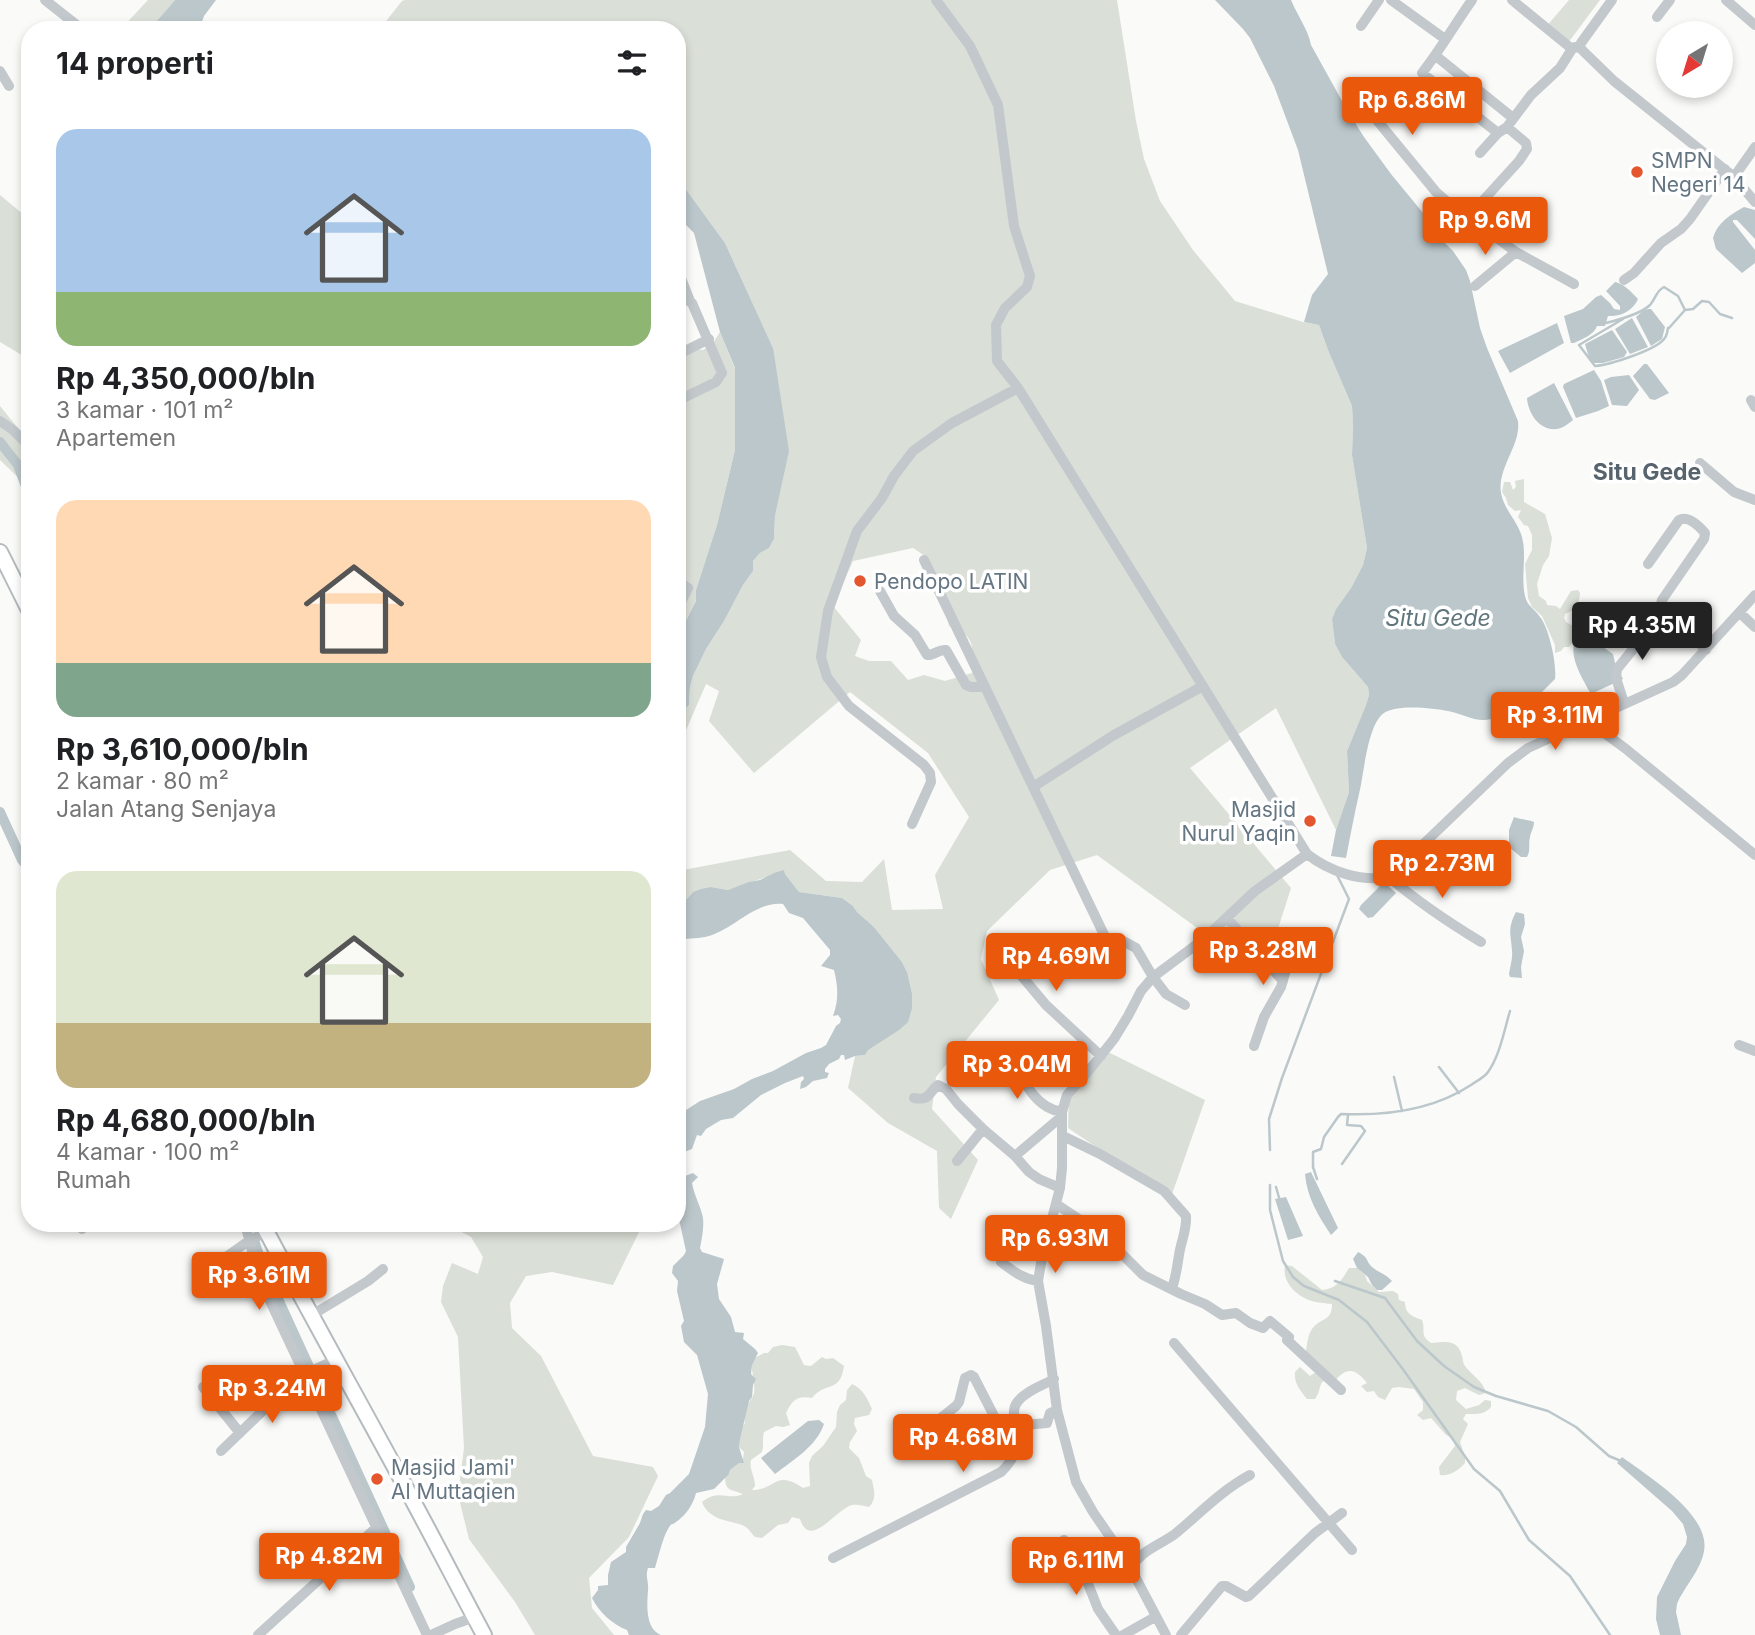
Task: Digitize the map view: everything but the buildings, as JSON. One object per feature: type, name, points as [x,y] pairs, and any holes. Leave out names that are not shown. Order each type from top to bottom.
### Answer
[{"type":"main road","points":[[0,552],[21,592]]},
{"type":"main road","points":[[259,1233],[272,1279],[312,1315],[484,1635]]},
{"type":"street","points":[[45,0],[72,21]]},
{"type":"street","points":[[936,0],[970,46],[998,105],[1014,226],[1030,276],[1027,288],[1005,308],[996,325],[998,361],[1018,388],[1307,854],[1316,861],[1348,875],[1389,877],[1517,756],[1538,743],[1682,675],[1755,595]]},
{"type":"street","points":[[1361,26],[1379,0]]},
{"type":"street","points":[[1391,0],[1445,39]]},
{"type":"street","points":[[1472,0],[1422,73],[1506,126]]},
{"type":"street","points":[[1512,0],[1576,48],[1730,173],[1755,202]]},
{"type":"street","points":[[1480,153],[1531,95],[1560,68],[1612,0]]},
{"type":"street","points":[[1657,17],[1670,0]]},
{"type":"street","points":[[1726,0],[1755,25]]},
{"type":"street","points":[[1436,56],[1506,126],[1527,143],[1527,149],[1518,161],[1469,217]]},
{"type":"street","points":[[0,71],[9,86]]},
{"type":"street","points":[[1362,102],[1436,192],[1458,211],[1516,252],[1574,284]]},
{"type":"street","points":[[1624,279],[1634,273],[1661,243],[1681,229],[1755,147]]},
{"type":"street","points":[[1475,286],[1516,252]]},
{"type":"street","points":[[686,291],[722,373],[716,382],[686,397]]},
{"type":"street","points":[[686,299],[690,301]]},
{"type":"street","points":[[686,350],[709,339]]},
{"type":"street","points":[[912,824],[931,782],[930,773],[924,765],[849,706],[827,677],[821,657],[828,611],[857,531],[913,451],[952,423],[1018,388]]},
{"type":"street","points":[[0,421],[21,438]]},
{"type":"street","points":[[1700,463],[1734,492],[1755,500]]},
{"type":"street","points":[[1648,564],[1679,520],[1687,518],[1705,533],[1704,539],[1661,604],[1706,650]]},
{"type":"street","points":[[924,560],[1108,943],[1123,941],[1136,948],[1166,995],[1185,1006]]},
{"type":"street","points":[[880,591],[893,615],[915,635],[927,654],[946,650],[966,685],[985,687]]},
{"type":"street","points":[[1740,613],[1755,626]]},
{"type":"street","points":[[1624,703],[1616,678],[1617,669],[1656,621]]},
{"type":"street","points":[[1033,788],[1114,735],[1203,686]]},
{"type":"street","points":[[1588,721],[1755,855]]},
{"type":"street","points":[[1166,1635],[1130,1567],[1076,1482],[1057,1410],[1038,1281],[1060,1188],[1063,1136],[1061,1115],[1067,1095],[1101,1056],[1141,991],[1153,977],[1204,939],[1255,891],[1307,854]]},
{"type":"street","points":[[1389,877],[1439,917],[1481,942]]},
{"type":"street","points":[[1227,918],[1283,981]]},
{"type":"street","points":[[1254,1046],[1264,1017],[1283,981],[1296,935]]},
{"type":"street","points":[[995,944],[1046,1005],[1101,1056]]},
{"type":"street","points":[[1739,1045],[1755,1051]]},
{"type":"street","points":[[1007,1048],[1026,1087],[1048,1108],[1061,1115]]},
{"type":"street","points":[[914,1098],[928,1097],[938,1085],[942,1086],[1029,1172],[1060,1188]]},
{"type":"street","points":[[1015,1156],[1061,1115]]},
{"type":"street","points":[[957,1161],[983,1129]]},
{"type":"street","points":[[1063,1136],[1164,1191],[1186,1216],[1178,1269],[1172,1289]]},
{"type":"street","points":[[1056,1204],[1104,1236],[1143,1275],[1155,1282],[1205,1304],[1222,1315],[1236,1313],[1263,1328],[1270,1321],[1341,1390]]},
{"type":"street","points":[[216,1264],[259,1233]]},
{"type":"street","points":[[259,1233],[255,1265],[272,1279],[305,1374],[377,1527],[433,1634],[475,1618]]},
{"type":"street","points":[[1001,1262],[1017,1274],[1038,1281]]},
{"type":"street","points":[[312,1315],[368,1282],[383,1269]]},
{"type":"street","points":[[1174,1343],[1352,1550]]},
{"type":"street","points":[[221,1451],[276,1398],[277,1389],[281,1385],[335,1360]]},
{"type":"street","points":[[922,1433],[956,1406],[965,1378],[971,1375],[1014,1455]]},
{"type":"street","points":[[833,1558],[1001,1472],[1014,1455],[1018,1432],[1013,1411],[1016,1404],[1024,1396],[1054,1379]]},
{"type":"street","points":[[203,1387],[240,1433]]},
{"type":"street","points":[[1025,1425],[1046,1423],[1050,1413],[1057,1410]]},
{"type":"street","points":[[997,1420],[1013,1411]]},
{"type":"street","points":[[1130,1567],[1208,1504],[1250,1475]]},
{"type":"street","points":[[1181,1635],[1222,1586],[1249,1596],[1315,1533],[1342,1513]]},
{"type":"street","points":[[258,1635],[377,1527]]},
{"type":"street","points":[[1064,1540],[1082,1566],[1098,1609],[1116,1635]]},
{"type":"street","points":[[1123,1635],[1155,1617]]},
{"type":"shaded area","points":[[148,0],[175,0],[157,21],[128,21]]},
{"type":"shaded area","points":[[405,0],[1117,0],[1144,159],[1160,201],[1193,250],[1235,301],[1319,325],[1352,406],[1352,455],[1367,548],[1363,565],[1332,619],[1335,644],[1342,657],[1368,687],[1369,695],[1347,751],[1349,792],[1336,830],[1276,708],[1190,768],[1291,888],[1263,976],[1097,855],[1050,870],[987,931],[981,959],[999,1000],[936,1077],[932,1109],[978,1160],[951,1219],[939,1208],[937,1151],[888,1123],[848,1088],[855,1056],[865,1055],[907,972],[874,927],[842,898],[799,892],[784,871],[728,890],[711,887],[693,892],[686,899],[686,869],[790,850],[826,881],[862,882],[884,859],[892,910],[943,909],[935,875],[969,817],[928,753],[850,692],[754,773],[709,721],[719,691],[706,684],[686,730],[686,708],[689,705],[693,676],[706,649],[753,571],[753,561],[769,548],[774,539],[775,515],[773,348],[725,243],[686,189],[686,21],[386,21]],"holes":[[[913,548],[928,558],[940,583],[949,626],[964,633],[971,643],[972,673],[945,681],[924,675],[908,680],[891,661],[869,661],[855,656],[861,640],[833,606],[853,561]]]},
{"type":"shaded area","points":[[1569,0],[1600,0],[1565,47],[1545,28]]},
{"type":"shaded area","points":[[0,195],[21,212],[21,355],[0,342]]},
{"type":"shaded area","points":[[720,332],[735,369],[735,450],[717,525],[696,590],[696,601],[686,620],[686,347],[703,350],[713,343]]},
{"type":"shaded area","points":[[0,406],[21,432],[21,480],[0,460]]},
{"type":"shaded area","points":[[1524,479],[1524,502],[1545,514],[1552,538],[1549,556],[1537,584],[1539,596],[1547,605],[1560,609],[1571,591],[1578,590],[1580,593],[1576,606],[1565,614],[1564,618],[1577,636],[1569,647],[1555,653],[1555,645],[1542,616],[1532,607],[1528,598],[1525,564],[1532,550],[1532,535],[1528,526],[1518,517],[1521,510],[1515,511],[1508,505],[1502,492],[1504,482],[1510,482],[1513,490],[1516,487],[1515,481]]},
{"type":"shaded area","points":[[1108,1052],[1205,1100],[1171,1197],[1068,1128],[1069,1097]]},
{"type":"shaded area","points":[[462,1232],[639,1232],[613,1285],[552,1272],[526,1276],[510,1303],[512,1328],[541,1356],[593,1456],[653,1467],[658,1476],[629,1537],[589,1578],[592,1608],[614,1635],[535,1635],[515,1602],[469,1539],[458,1495],[464,1448],[458,1337],[441,1302],[443,1286],[452,1263],[478,1274],[483,1257],[471,1237]]},
{"type":"shaded area","points":[[1285,1265],[1292,1266],[1322,1290],[1338,1283],[1349,1268],[1357,1268],[1379,1292],[1393,1291],[1398,1294],[1399,1300],[1405,1302],[1408,1312],[1422,1320],[1427,1340],[1431,1343],[1450,1342],[1457,1346],[1464,1365],[1480,1381],[1486,1393],[1479,1395],[1465,1388],[1457,1391],[1456,1400],[1466,1409],[1485,1400],[1491,1401],[1491,1407],[1486,1411],[1466,1414],[1463,1419],[1468,1424],[1460,1442],[1465,1463],[1460,1468],[1450,1474],[1440,1475],[1439,1467],[1455,1446],[1453,1438],[1446,1435],[1431,1418],[1423,1420],[1417,1415],[1423,1410],[1423,1402],[1414,1389],[1392,1388],[1385,1400],[1378,1397],[1374,1391],[1367,1392],[1361,1386],[1367,1383],[1363,1378],[1355,1372],[1347,1371],[1335,1381],[1328,1379],[1322,1382],[1315,1399],[1307,1399],[1300,1390],[1295,1372],[1300,1367],[1310,1376],[1316,1372],[1305,1356],[1308,1339],[1315,1325],[1328,1317],[1332,1304],[1312,1301],[1298,1294],[1287,1282]]},
{"type":"shaded area","points":[[773,1347],[795,1347],[804,1365],[811,1366],[822,1357],[833,1358],[844,1366],[836,1384],[812,1398],[802,1397],[793,1402],[786,1413],[790,1425],[776,1426],[764,1432],[762,1452],[751,1460],[755,1486],[752,1490],[781,1480],[803,1488],[810,1486],[809,1463],[836,1427],[837,1412],[846,1400],[847,1390],[852,1384],[862,1391],[872,1409],[869,1415],[855,1418],[857,1431],[849,1448],[859,1458],[866,1476],[872,1480],[874,1498],[869,1507],[852,1505],[845,1508],[816,1530],[804,1528],[800,1519],[792,1517],[788,1523],[778,1525],[762,1538],[755,1537],[744,1526],[714,1516],[702,1502],[718,1495],[743,1494],[728,1487],[725,1476],[743,1459],[744,1452],[739,1447],[740,1434],[745,1423],[744,1411],[754,1393],[751,1360],[768,1353]]},
{"type":"water","points":[[175,0],[216,0],[202,21],[157,21]]},
{"type":"water","name":"Situ Gede","points":[[1215,0],[1291,0],[1311,45],[1364,137],[1466,270],[1480,328],[1518,421],[1516,439],[1502,474],[1501,493],[1505,506],[1522,535],[1526,599],[1543,622],[1552,646],[1555,679],[1538,696],[1551,716],[1537,723],[1525,704],[1501,716],[1485,720],[1425,708],[1397,708],[1384,713],[1378,719],[1370,739],[1346,858],[1331,856],[1336,830],[1349,792],[1347,751],[1369,695],[1368,687],[1342,657],[1335,644],[1332,619],[1363,565],[1367,548],[1352,455],[1352,406],[1319,325],[1304,322],[1312,295],[1328,274],[1298,150],[1274,86],[1250,38]]},
{"type":"water","points":[[686,189],[725,243],[773,348],[789,451],[775,515],[774,539],[769,548],[753,561],[753,571],[706,649],[693,676],[689,705],[686,708],[686,620],[696,601],[696,590],[717,525],[735,450],[735,368],[720,332],[694,233],[686,225]]},
{"type":"water","points":[[1744,207],[1755,210],[1755,239],[1737,220],[1733,222],[1755,250],[1755,263],[1742,273],[1716,249],[1713,238],[1721,223]]},
{"type":"water","points":[[1615,282],[1625,286],[1638,299],[1636,303],[1626,312],[1608,316],[1605,326],[1597,326],[1587,336],[1571,343],[1564,316],[1583,309],[1601,295],[1614,309],[1620,310],[1620,306],[1606,291]]},
{"type":"water","points":[[1651,309],[1665,327],[1662,339],[1651,346],[1636,317]]},
{"type":"water","points":[[1632,318],[1648,347],[1630,354],[1615,329]]},
{"type":"water","points":[[1557,323],[1564,343],[1510,373],[1498,351]]},
{"type":"water","points":[[1612,330],[1627,352],[1624,357],[1592,363],[1585,344]]},
{"type":"water","points":[[1647,364],[1669,393],[1655,400],[1650,399],[1633,376]]},
{"type":"water","points":[[1594,370],[1601,381],[1609,406],[1576,418],[1564,384]]},
{"type":"water","points":[[1629,375],[1639,390],[1627,406],[1612,405],[1604,380]]},
{"type":"water","points":[[1554,383],[1573,420],[1563,427],[1551,429],[1536,420],[1527,398]]},
{"type":"water","points":[[1584,634],[1598,637],[1600,645],[1613,654],[1623,679],[1591,694],[1579,672],[1574,654],[1577,639]]},
{"type":"water","points":[[1514,817],[1534,822],[1527,857],[1521,857],[1509,847],[1509,830]]},
{"type":"water","points":[[784,870],[799,892],[842,898],[874,927],[907,972],[912,994],[908,1022],[868,1050],[865,1055],[845,1060],[844,1055],[841,1055],[825,1069],[825,1072],[829,1073],[827,1078],[813,1081],[800,1089],[803,1076],[761,1095],[733,1118],[721,1120],[706,1129],[701,1136],[697,1135],[692,1149],[686,1151],[686,1110],[700,1101],[734,1089],[821,1048],[826,1045],[840,1023],[838,1015],[833,1016],[837,993],[834,970],[821,966],[830,955],[830,950],[803,918],[789,913],[783,904],[763,907],[715,934],[686,939],[686,899],[693,892],[711,887],[728,890]]},
{"type":"water","points":[[1384,882],[1396,893],[1373,917],[1368,918],[1359,909]]},
{"type":"water","points":[[1516,912],[1524,914],[1525,924],[1521,937],[1524,951],[1522,978],[1510,977],[1509,974],[1512,954],[1511,927]]},
{"type":"water","points":[[1311,1172],[1338,1228],[1331,1235],[1308,1191],[1305,1174]]},
{"type":"water","points":[[693,1173],[698,1177],[692,1183],[703,1218],[700,1248],[702,1252],[724,1259],[717,1284],[719,1299],[731,1317],[735,1332],[744,1333],[743,1339],[758,1353],[752,1365],[751,1374],[756,1379],[740,1439],[739,1447],[744,1463],[739,1463],[730,1470],[714,1489],[696,1493],[686,1513],[668,1529],[655,1568],[648,1568],[648,1616],[652,1627],[661,1635],[629,1635],[627,1630],[602,1613],[592,1598],[598,1586],[608,1585],[611,1562],[626,1552],[626,1547],[646,1510],[651,1511],[659,1506],[666,1495],[689,1474],[705,1427],[708,1394],[697,1355],[684,1342],[678,1281],[672,1273],[673,1266],[686,1251],[682,1232],[686,1232],[686,1176]]},
{"type":"water","points":[[1286,1197],[1303,1236],[1288,1240],[1275,1199]]},
{"type":"water","points":[[1358,1252],[1373,1268],[1392,1281],[1382,1290],[1377,1290],[1357,1268],[1353,1259]]},
{"type":"water","points":[[819,1420],[824,1424],[816,1440],[775,1474],[761,1458],[808,1421]]},
{"type":"water","points":[[1622,1457],[1688,1510],[1704,1537],[1702,1558],[1677,1604],[1681,1635],[1660,1635],[1656,1619],[1657,1597],[1686,1544],[1683,1524],[1617,1463]]},
{"type":"waterway","points":[[1606,323],[1646,308],[1664,287],[1678,296],[1685,310]]},
{"type":"waterway","points":[[1669,328],[1685,310],[1693,309],[1702,301],[1709,302],[1720,314],[1732,318]]},
{"type":"waterway","points":[[1623,319],[1579,345],[1595,366],[1621,360],[1652,348],[1665,338],[1668,328]]},
{"type":"waterway","points":[[0,442],[21,473]]},
{"type":"waterway","points":[[0,812],[21,858]]},
{"type":"waterway","points":[[1270,1150],[1269,1119],[1349,899],[1336,873]]},
{"type":"waterway","points":[[1317,1179],[1313,1167],[1313,1152],[1321,1149],[1324,1137],[1341,1114],[1408,1110],[1441,1100],[1471,1085],[1488,1072],[1496,1058],[1510,1011]]},
{"type":"waterway","points":[[1439,1067],[1459,1093]]},
{"type":"waterway","points":[[1394,1077],[1402,1111]]},
{"type":"waterway","points":[[1342,1164],[1365,1131],[1361,1126],[1347,1125],[1348,1115]]},
{"type":"waterway","points":[[1270,1185],[1270,1210],[1283,1261],[1293,1277],[1304,1286],[1339,1300],[1367,1322],[1474,1469],[1500,1491],[1529,1540],[1570,1576],[1610,1635]]},
{"type":"waterway","points":[[1276,1187],[1280,1201]]},
{"type":"waterway","points":[[254,1240],[262,1264],[410,1587]]},
{"type":"waterway","points":[[1335,1281],[1385,1298],[1417,1341],[1444,1366],[1474,1387],[1548,1411],[1576,1427],[1609,1456],[1621,1461]]},
{"type":"place","name":"SMPN Negeri 14","points":[[1637,172]]},
{"type":"place","name":"Pendopo LATIN","points":[[860,581]]},
{"type":"place","name":"Masjid Nurul Yaqin","points":[[1310,821]]},
{"type":"place","name":"Masjid Jami' Al Muttaqien","points":[[377,1479]]},
{"type":"district","name":"Situ Gede","points":[[1647,472]]}]
